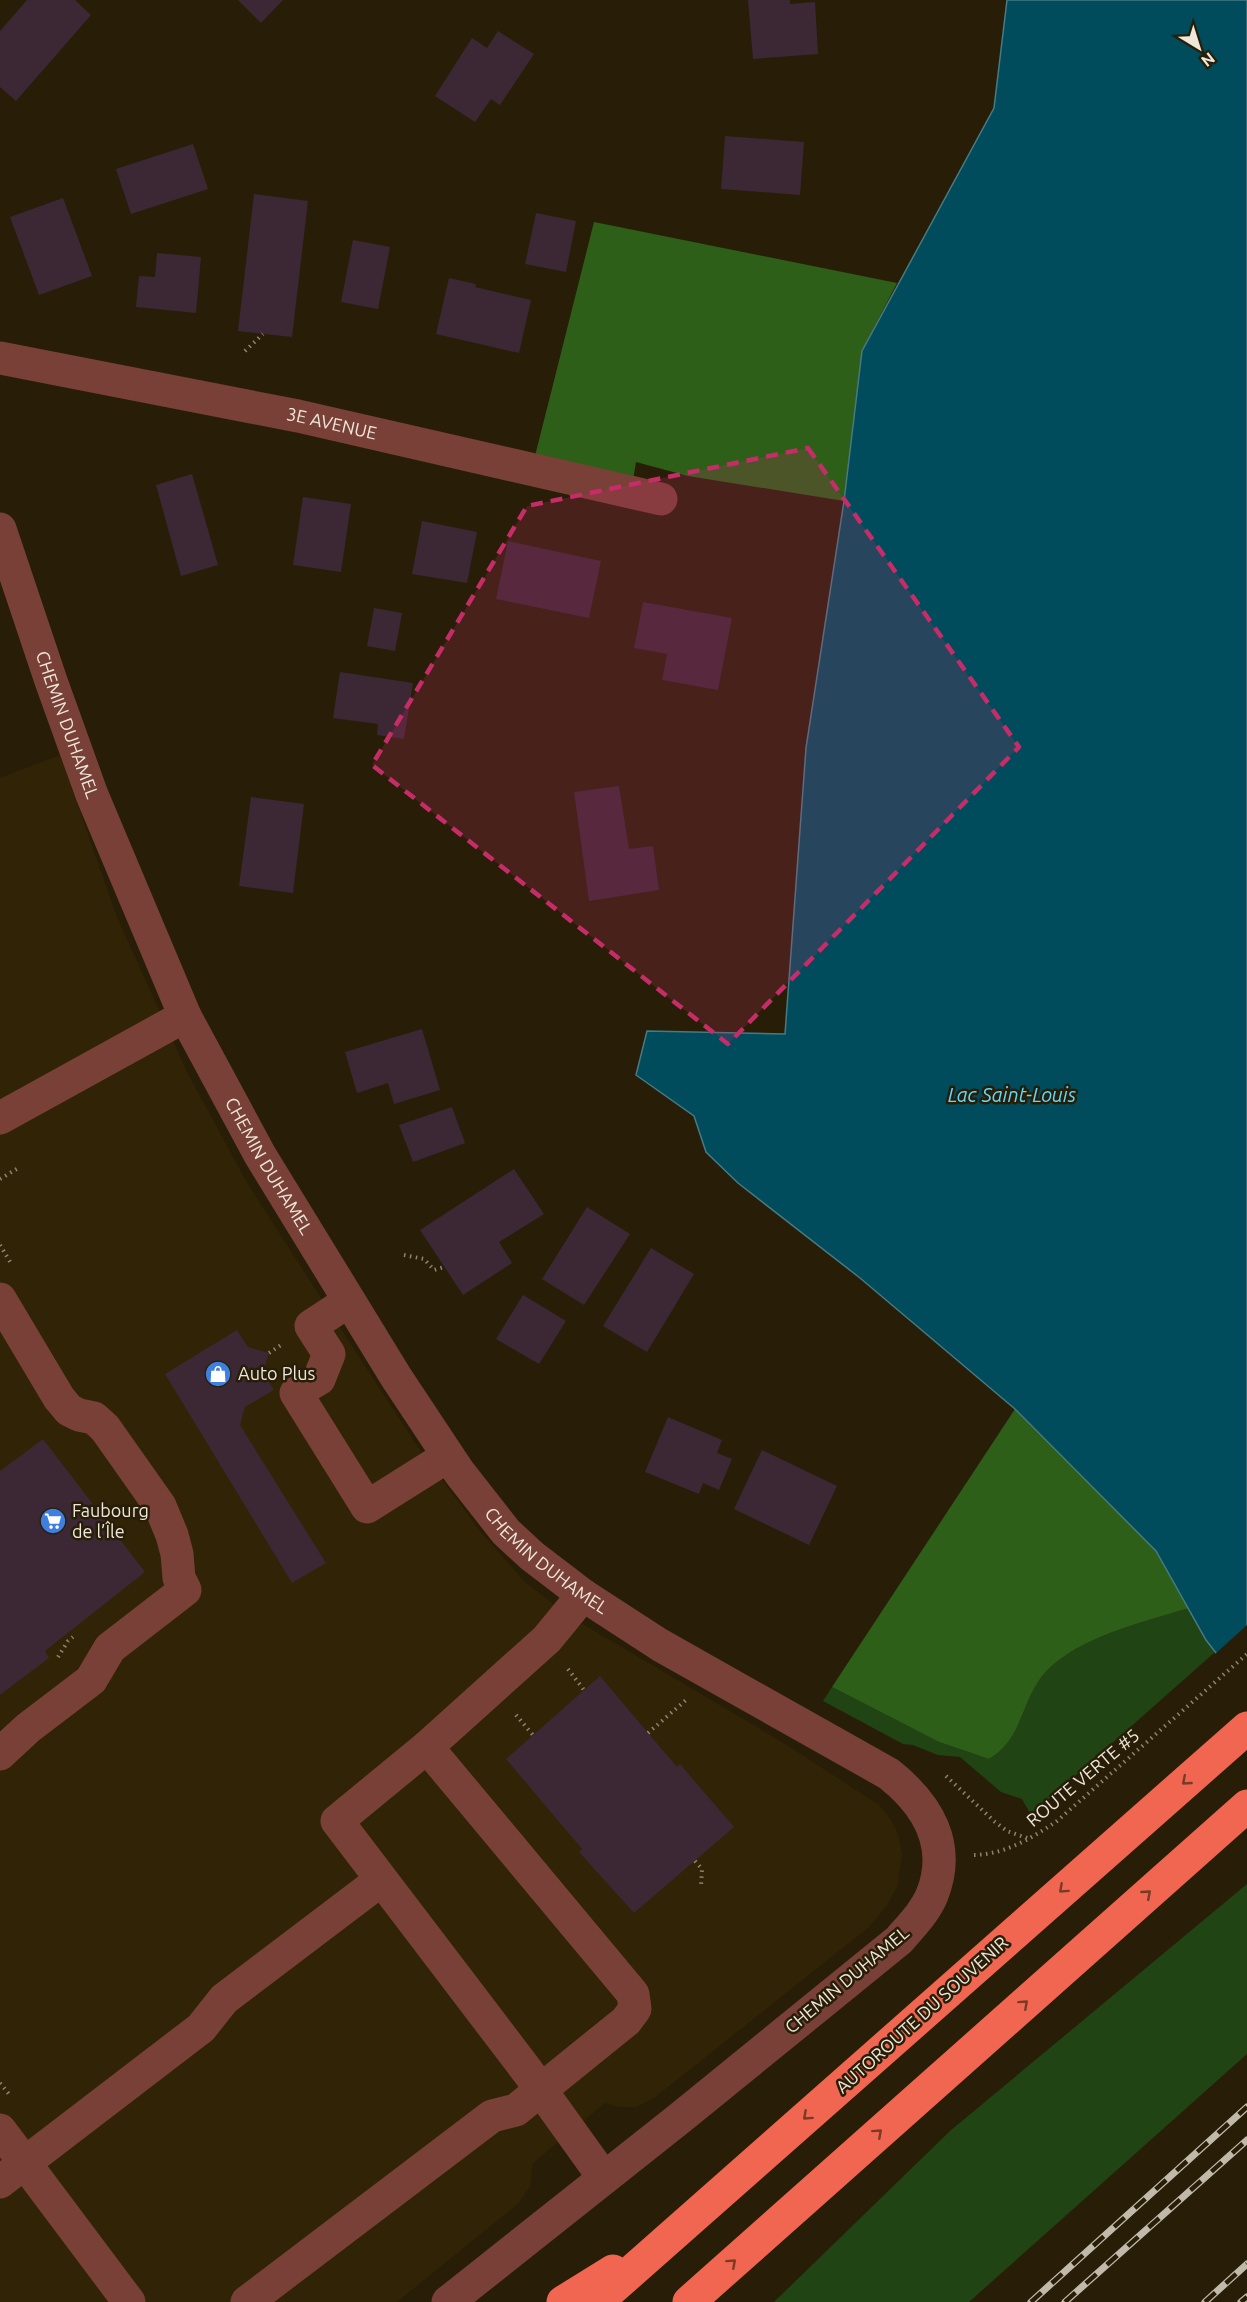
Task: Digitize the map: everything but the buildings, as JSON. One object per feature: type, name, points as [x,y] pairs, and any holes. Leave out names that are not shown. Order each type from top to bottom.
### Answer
[{"type":"highway","name":"AUTOROUTE DU SOUVENIR","points":[[597,2302],[1239,1735]]},
{"type":"highway","points":[[689,2302],[1247,1806]]},
{"type":"highway","points":[[563,2302],[680,2228]]},
{"type":"street","name":"3E AVENUE","points":[[0,358],[298,416],[661,500]]},
{"type":"street","name":"CHEMIN DUHAMEL","points":[[0,528],[92,795],[185,1016],[260,1155],[448,1456],[483,1505],[506,1532],[532,1556],[583,1595],[713,1676],[889,1774],[909,1790],[924,1808],[933,1828],[939,1854],[932,1896],[919,1918],[899,1940],[448,2302]]},
{"type":"street","points":[[0,1118],[185,1016]]},
{"type":"street","points":[[0,1299],[59,1398],[69,1410],[94,1418],[105,1428],[160,1506],[172,1535],[177,1554],[179,1578],[185,1590],[110,1648],[91,1680],[28,1728],[0,1754]]},
{"type":"street","points":[[350,1301],[311,1326],[329,1354],[319,1379],[296,1393],[367,1508],[448,1456]]},
{"type":"street","points":[[583,1595],[547,1639],[427,1747],[336,1821],[541,2089],[604,2178]]},
{"type":"street","points":[[247,2302],[492,2116],[516,2110],[626,2021],[635,2009],[633,1994],[427,1747]]},
{"type":"street","points":[[12,2173],[201,2028],[224,1999],[381,1880]]},
{"type":"street","points":[[0,2130],[12,2173],[129,2302]]},
{"type":"path","points":[[245,351],[263,334]]},
{"type":"path","points":[[0,1179],[20,1167]]},
{"type":"path","points":[[404,1255],[424,1258],[434,1270],[444,1267]]},
{"type":"path","points":[[51,1662],[60,1656],[68,1641],[75,1635]]},
{"type":"path","name":"ROUTE VERTE #5","points":[[978,1855],[1013,1847],[1031,1839],[1058,1821],[1247,1654]]},
{"type":"path","points":[[561,1661],[584,1690]]},
{"type":"path","points":[[648,1733],[713,1676]]},
{"type":"path","points":[[515,1714],[533,1735]]},
{"type":"path","points":[[943,1774],[1007,1831],[1031,1839]]},
{"type":"path","points":[[695,1861],[702,1869],[701,1887]]},
{"type":"highlighted area","points":[[808,448],[1019,747],[728,1044],[372,765],[527,506]]},
{"type":"shaded area","points":[[60,755],[117,917],[188,1074],[246,1181],[417,1446],[480,1531],[525,1582],[569,1616],[782,1742],[879,1805],[898,1834],[902,1855],[897,1887],[887,1905],[869,1927],[654,2098],[636,2107],[619,2107],[605,2103],[533,2163],[530,2186],[519,2203],[397,2302],[0,2302],[0,778]]},
{"type":"green space","points":[[594,222],[897,283],[862,351],[844,501],[688,476],[636,462],[633,480],[535,456]]},
{"type":"green space","points":[[1015,1409],[1156,1551],[1189,1608],[1106,1634],[1067,1654],[1038,1682],[1013,1734],[999,1752],[989,1759],[939,1742],[832,1687]]},
{"type":"green space","points":[[1189,1608],[1215,1652],[1031,1815],[1022,1799],[1001,1792],[960,1757],[938,1755],[913,1745],[903,1744],[823,1701],[832,1687],[939,1742],[989,1759],[999,1752],[1013,1734],[1038,1682],[1067,1654],[1106,1634]]},
{"type":"green space","points":[[1247,1884],[1247,2054],[969,2302],[774,2302],[950,2131]]},
{"type":"water","name":"Lac Saint-Louis","points":[[1007,0],[1247,0],[1247,1693],[1206,1640],[1156,1551],[1015,1409],[860,1278],[738,1183],[706,1152],[694,1116],[636,1075],[647,1031],[785,1034],[806,748],[844,501],[862,351],[994,108]]},
{"type":"pier","points":[[1247,1625],[1247,1696],[1214,1655]]},
{"type":"railway","points":[[1031,2302],[1247,2107]]},
{"type":"railway","points":[[1065,2302],[1247,2140]]},
{"type":"railway","points":[[1205,2302],[1247,2264]]},
{"type":"railway","points":[[1241,2302],[1247,2297]]},
{"type":"place","name":"Auto Plus","points":[[218,1374]]},
{"type":"place","name":"Faubourg de l’Île","points":[[53,1521]]}]
